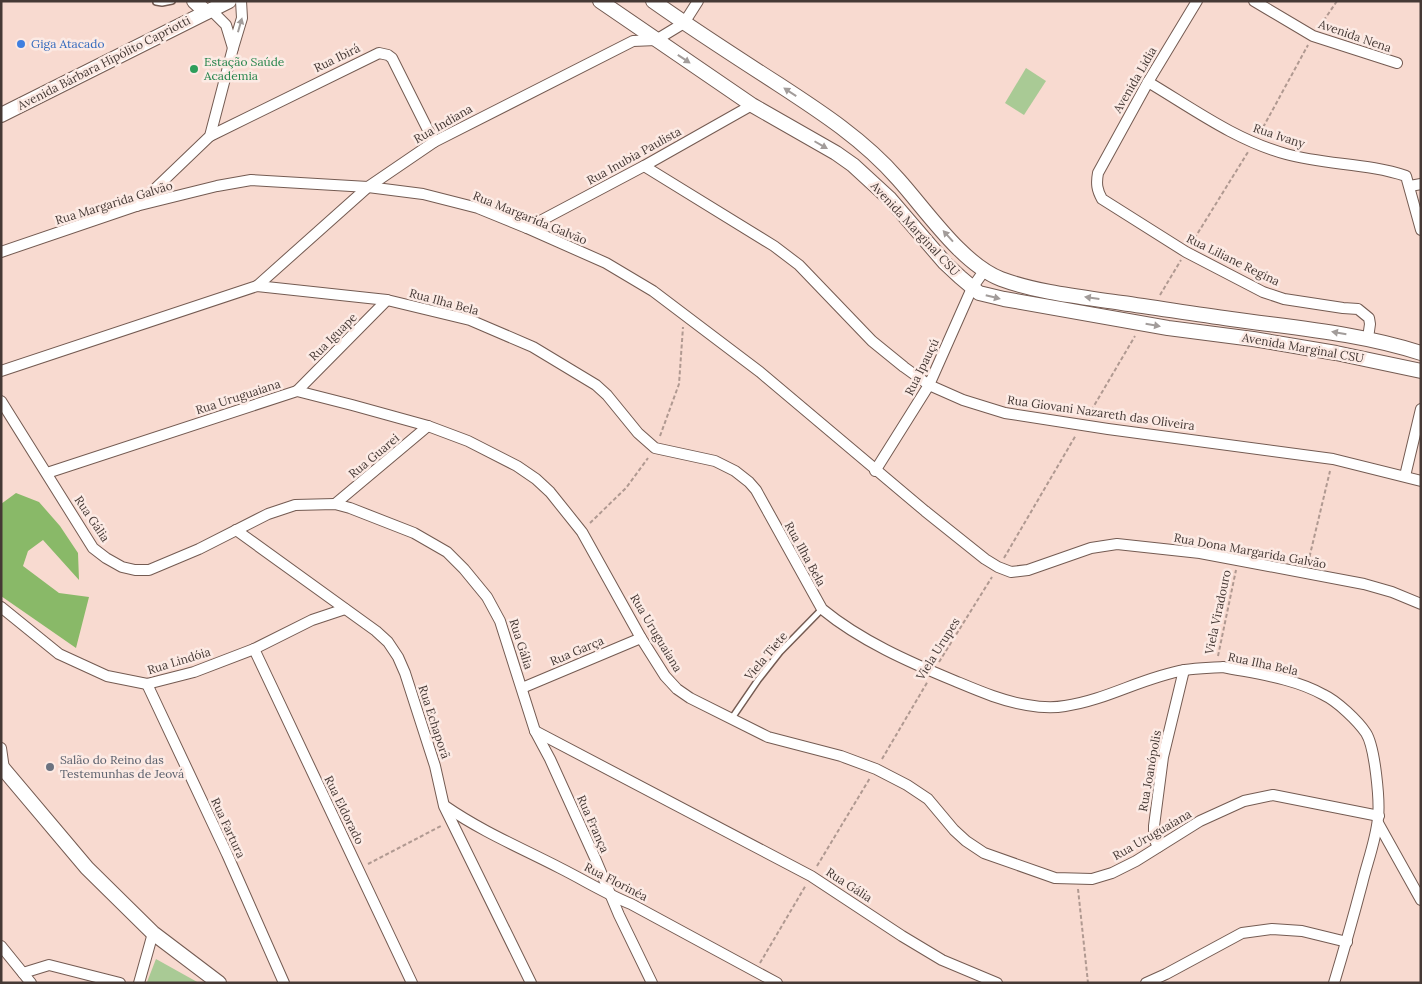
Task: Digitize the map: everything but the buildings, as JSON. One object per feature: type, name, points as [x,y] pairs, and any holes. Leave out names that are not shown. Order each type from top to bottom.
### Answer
[{"type":"main road","points":[[194,1],[209,11],[228,1]]},
{"type":"main road","name":"Avenida Marginal CSU","points":[[600,1],[752,105],[836,153],[853,165],[890,199],[945,263],[972,288],[988,296],[1143,324],[1253,339],[1336,353],[1421,371]]},
{"type":"main road","name":"Avenida Marginal CSU","points":[[653,1],[831,119],[862,143],[898,179],[951,240],[984,271],[1002,279],[1068,295],[1368,338],[1421,353]]},
{"type":"main road","name":"Avenida Bárbara Hipólito Capriotti","points":[[1,114],[209,11]]},
{"type":"main road","points":[[2,768],[87,868],[153,933],[219,983]]},
{"type":"street","points":[[136,206],[210,136],[242,18],[241,1]]},
{"type":"street","points":[[656,40],[684,23],[698,1]]},
{"type":"street","name":"Avenida Lidia","points":[[1098,173],[1148,82],[1197,1]]},
{"type":"street","name":"Avenida Nena","points":[[1254,1],[1313,36],[1397,63]]},
{"type":"street","points":[[209,11],[226,25],[233,48]]},
{"type":"street","name":"Rua Indiana","points":[[256,286],[368,187],[434,142],[633,40],[656,40]]},
{"type":"street","name":"Rua Ibirá","points":[[210,136],[379,53],[388,54],[392,58],[434,142]]},
{"type":"street","name":"Rua Ivany","points":[[1148,82],[1227,130],[1254,143],[1287,154],[1327,163],[1400,174],[1407,178],[1410,186]]},
{"type":"street","name":"Rua Inubia Paulista","points":[[527,228],[644,166],[752,105]]},
{"type":"street","name":"Rua Giovani Nazareth das Oliveira","points":[[644,166],[774,246],[799,265],[872,341],[929,385],[963,400],[1005,413],[1333,459],[1421,481]]},
{"type":"street","name":"Rua Liliane Regina","points":[[1098,173],[1096,182],[1102,199],[1186,252],[1263,292],[1284,299],[1358,309],[1369,318],[1368,338]]},
{"type":"street","name":"Rua Margarida Galvão","points":[[1,252],[136,206],[217,186],[251,180],[368,187],[423,194],[460,203],[478,208],[527,228],[606,263],[653,291],[760,372],[894,486]]},
{"type":"street","points":[[1421,184],[1410,186],[1421,230]]},
{"type":"street","name":"Rua Ipauçú","points":[[875,470],[929,385],[972,288],[984,271]]},
{"type":"street","name":"Rua Ilha Bela","points":[[1,371],[256,286],[387,300],[470,320],[532,347],[596,385],[607,394],[638,433],[655,448],[715,461],[735,471],[756,490],[822,610],[860,636],[933,672],[996,698],[1028,706],[1064,706],[1101,698],[1155,678],[1184,670],[1222,667],[1306,686],[1326,696],[1367,734],[1373,757],[1378,792],[1378,820],[1347,942],[1334,983]]},
{"type":"street","name":"Rua Iguape","points":[[296,391],[387,300]]},
{"type":"street","name":"Rua Uruguaiana","points":[[47,473],[296,391],[428,426],[468,441],[517,466],[536,479],[550,492],[582,532],[641,638],[665,676],[677,689],[690,698],[768,737],[841,756],[876,768],[928,799],[954,830],[984,853],[1055,878],[1092,879],[1112,873],[1136,861],[1200,821],[1244,801],[1272,795],[1378,820]]},
{"type":"street","name":"Rua Gália","points":[[1,401],[93,548],[122,567],[135,570],[156,568],[268,514],[295,506],[335,504],[414,533],[447,552],[487,597],[500,621],[535,731],[812,876],[902,936],[942,960],[997,983]]},
{"type":"street","points":[[1405,476],[1421,409]]},
{"type":"street","name":"Rua Guarei","points":[[335,504],[428,426]]},
{"type":"street","name":"Rua Dona Margarida Galvão","points":[[894,486],[985,559],[1011,572],[1028,570],[1091,548],[1117,544],[1200,553],[1364,584],[1392,592],[1421,604]]},
{"type":"street","name":"Rua Echaporã","points":[[236,530],[382,637],[388,642],[398,657],[435,766],[444,806],[450,821],[477,871],[531,983]]},
{"type":"street","name":"Rua Lindóia","points":[[1,607],[59,654],[107,676],[147,684],[194,672],[254,649],[312,620],[345,609]]},
{"type":"street","name":"Rua Garça","points":[[522,688],[641,638]]},
{"type":"street","name":"Rua Eldorado","points":[[254,649],[412,983]]},
{"type":"street","name":"Rua Joanópolis","points":[[1158,846],[1154,838],[1154,826],[1163,757],[1184,670]]},
{"type":"street","name":"Rua Fartura","points":[[147,684],[227,854],[284,983]]},
{"type":"street","name":"Rua França","points":[[535,731],[550,759],[652,983]]},
{"type":"street","points":[[1,748],[2,768]]},
{"type":"street","name":"Rua Florinéa","points":[[444,806],[466,820],[577,876],[611,896],[631,904],[777,983]]},
{"type":"street","points":[[1378,820],[1421,900]]},
{"type":"street","points":[[1146,983],[1242,933],[1272,929],[1302,932],[1347,942]]},
{"type":"street","points":[[139,983],[153,933]]},
{"type":"street","points":[[1,946],[31,983]]},
{"type":"street","points":[[23,973],[49,965],[120,983]]},
{"type":"lane","points":[[156,2],[172,1]]},
{"type":"lane","name":"Viela Tiete","points":[[731,719],[780,652],[822,610]]},
{"type":"path","points":[[1152,307],[1254,143],[1313,36],[1337,1]]},
{"type":"path","points":[[582,532],[626,488],[655,448],[679,384],[684,315]]},
{"type":"path","name":"Viela Urupes","points":[[756,970],[1143,324]]},
{"type":"path","points":[[1306,573],[1333,459]]},
{"type":"path","name":"Viela Viradouro","points":[[1215,668],[1238,560]]},
{"type":"path","points":[[359,869],[450,821]]},
{"type":"path","points":[[1076,879],[1088,983]]},
{"type":"green space","points":[[1026,68],[1046,81],[1024,115],[1005,103]]},
{"type":"green space","points":[[16,493],[39,502],[60,526],[78,553],[79,580],[43,540],[28,551],[23,566],[59,593],[89,597],[76,648],[1,596],[1,504]]},
{"type":"green space","points":[[156,959],[199,983],[147,982]]},
{"type":"place","name":"Giga Atacado","points":[[21,44]]},
{"type":"place","name":"Estação Saúde Academia","points":[[194,69]]},
{"type":"place","name":"Salão do Reino das Testemunhas de Jeová","points":[[50,767]]}]
